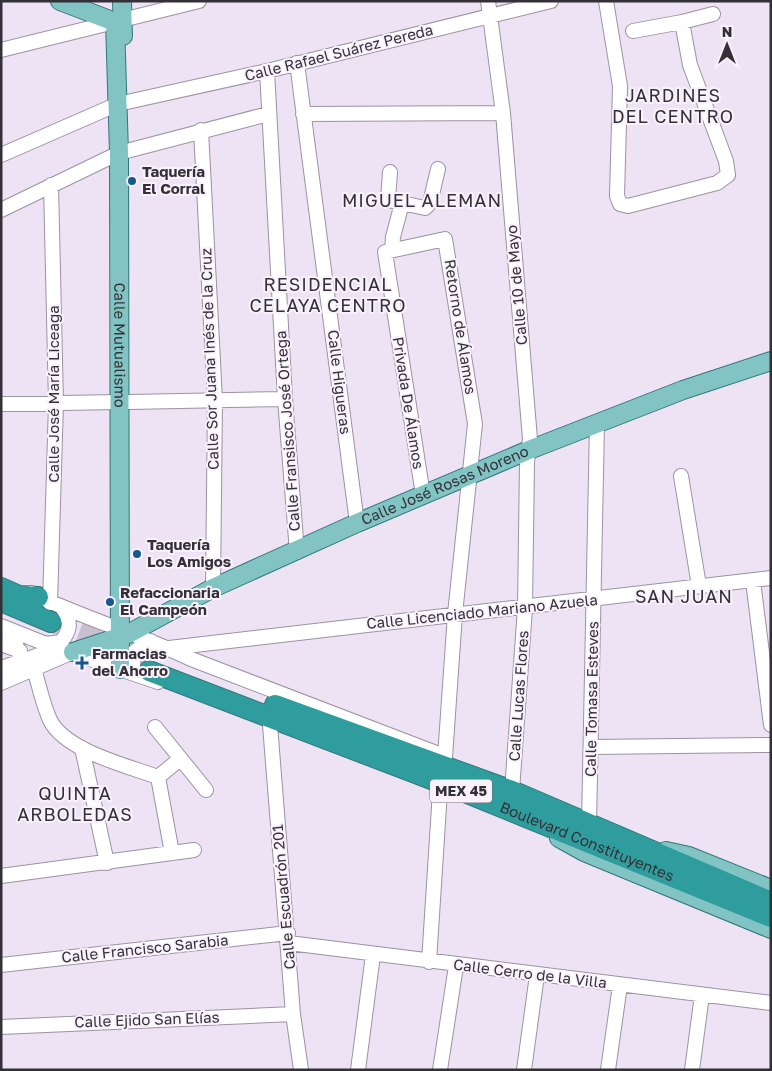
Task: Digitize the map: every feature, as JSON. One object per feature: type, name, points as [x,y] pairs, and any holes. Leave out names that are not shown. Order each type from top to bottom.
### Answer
[{"type":"highway","points":[[1,588],[19,596],[53,626]]},
{"type":"highway","points":[[1,601],[53,626]]},
{"type":"highway","points":[[2,622],[53,626]]},
{"type":"highway","name":"Boulevard Constituyentes","points":[[139,669],[461,781],[512,791],[771,902]]},
{"type":"highway","name":"Boulevard Constituyentes","points":[[461,781],[510,812],[586,840],[771,917]]},
{"type":"main road","points":[[60,1],[119,22]]},
{"type":"main road","name":"Calle Mutualismo","points":[[122,1],[119,22],[123,152],[124,402],[122,633],[139,669]]},
{"type":"main road","name":"Calle José Rosas Moreno","points":[[53,626],[122,633],[213,588],[297,552],[357,523],[529,450],[683,390],[771,361]]},
{"type":"main road","points":[[510,812],[584,852],[771,929]]},
{"type":"main road","points":[[638,846],[689,856],[771,889]]},
{"type":"street","points":[[1,50],[199,1]]},
{"type":"street","name":"Calle 10 de Mayo","points":[[488,1],[503,113],[530,439],[529,450]]},
{"type":"street","name":"Calle Rafael Suárez Pereda","points":[[1,155],[122,103],[267,71],[551,1]]},
{"type":"street","points":[[606,1],[620,86],[616,196],[620,204],[628,206],[717,183],[728,174],[726,161],[690,65],[682,22]]},
{"type":"street","points":[[633,30],[682,22],[713,14]]},
{"type":"street","name":"Calle Higueras","points":[[296,63],[357,523]]},
{"type":"street","name":"Calle Fransisco José Ortega","points":[[267,71],[285,399],[297,552]]},
{"type":"street","points":[[303,114],[503,113]]},
{"type":"street","points":[[1,210],[123,152],[201,130],[268,114]]},
{"type":"street","name":"Calle Sor Juana Inés de la Cruz","points":[[201,130],[215,400],[213,588]]},
{"type":"street","points":[[390,172],[387,197],[392,202],[425,208],[430,203],[438,169]]},
{"type":"street","name":"Calle José María Liceaga","points":[[51,186],[56,403],[53,626]]},
{"type":"street","name":"Privada De Álamos","points":[[402,203],[389,251],[422,495]]},
{"type":"street","name":"Retorno de Álamos","points":[[389,251],[445,239],[476,424],[469,476]]},
{"type":"street","points":[[1,404],[285,399]]},
{"type":"street","name":"Calle Tomasa Esteves","points":[[589,824],[597,423]]},
{"type":"street","name":"Calle Lucas Flores","points":[[512,791],[525,608],[529,450]]},
{"type":"street","points":[[446,757],[455,614],[469,476]]},
{"type":"street","points":[[681,476],[699,586]]},
{"type":"street","name":"Calle Licenciado Mariano Azuela","points":[[151,641],[169,648],[192,652],[455,614],[525,608],[771,578]]},
{"type":"street","points":[[1,579],[53,626],[139,669]]},
{"type":"street","points":[[753,580],[771,725]]},
{"type":"street","points":[[2,622],[15,641],[20,656]]},
{"type":"street","points":[[53,626],[34,669],[51,721],[64,738],[82,748],[158,777]]},
{"type":"street","points":[[1,668],[20,656],[53,626],[122,633],[151,641]]},
{"type":"street","points":[[151,641],[134,652],[132,666],[270,725],[440,791],[461,781],[446,757],[192,652]]},
{"type":"street","points":[[1,644],[20,656]]},
{"type":"street","points":[[1,682],[34,669]]},
{"type":"street","name":"Calle Escuadrón 201","points":[[270,725],[293,1014],[301,1070]]},
{"type":"street","points":[[155,726],[206,790]]},
{"type":"street","points":[[591,746],[771,745]]},
{"type":"street","points":[[82,748],[107,863]]},
{"type":"street","points":[[158,777],[180,759]]},
{"type":"street","points":[[158,777],[172,853]]},
{"type":"street","points":[[429,962],[440,791]]},
{"type":"street","points":[[1,876],[194,850]]},
{"type":"street","name":"Calle Cerro de la Villa","points":[[288,938],[372,955],[771,1003]]},
{"type":"street","name":"Calle Francisco Sarabia","points":[[1,965],[288,938]]},
{"type":"street","points":[[358,1070],[372,955]]},
{"type":"street","points":[[440,1070],[456,966]]},
{"type":"street","points":[[524,1070],[537,975]]},
{"type":"street","points":[[608,1070],[620,985]]},
{"type":"street","points":[[692,1070],[702,995]]},
{"type":"street","name":"Calle Ejido San Elías","points":[[1,1027],[293,1014]]},
{"type":"tunnel","points":[[51,622],[154,662]]},
{"type":"place","name":"Taquería El Corral","points":[[132,181]]},
{"type":"place","name":"Taquería Los Amigos","points":[[137,554]]},
{"type":"place","name":"Refaccionaria El Campeón","points":[[110,602]]},
{"type":"place","name":"Farmacias del Ahorro","points":[[82,663]]},
{"type":"district","name":"JARDINES DEL CENTRO","points":[[673,106]]},
{"type":"district","name":"MIGUEL ALEMAN","points":[[422,201]]},
{"type":"district","name":"RESIDENCIAL CELAYA CENTRO","points":[[328,295]]},
{"type":"district","name":"SAN JUAN","points":[[684,597]]},
{"type":"district","name":"QUINTA ARBOLEDAS","points":[[75,804]]}]
